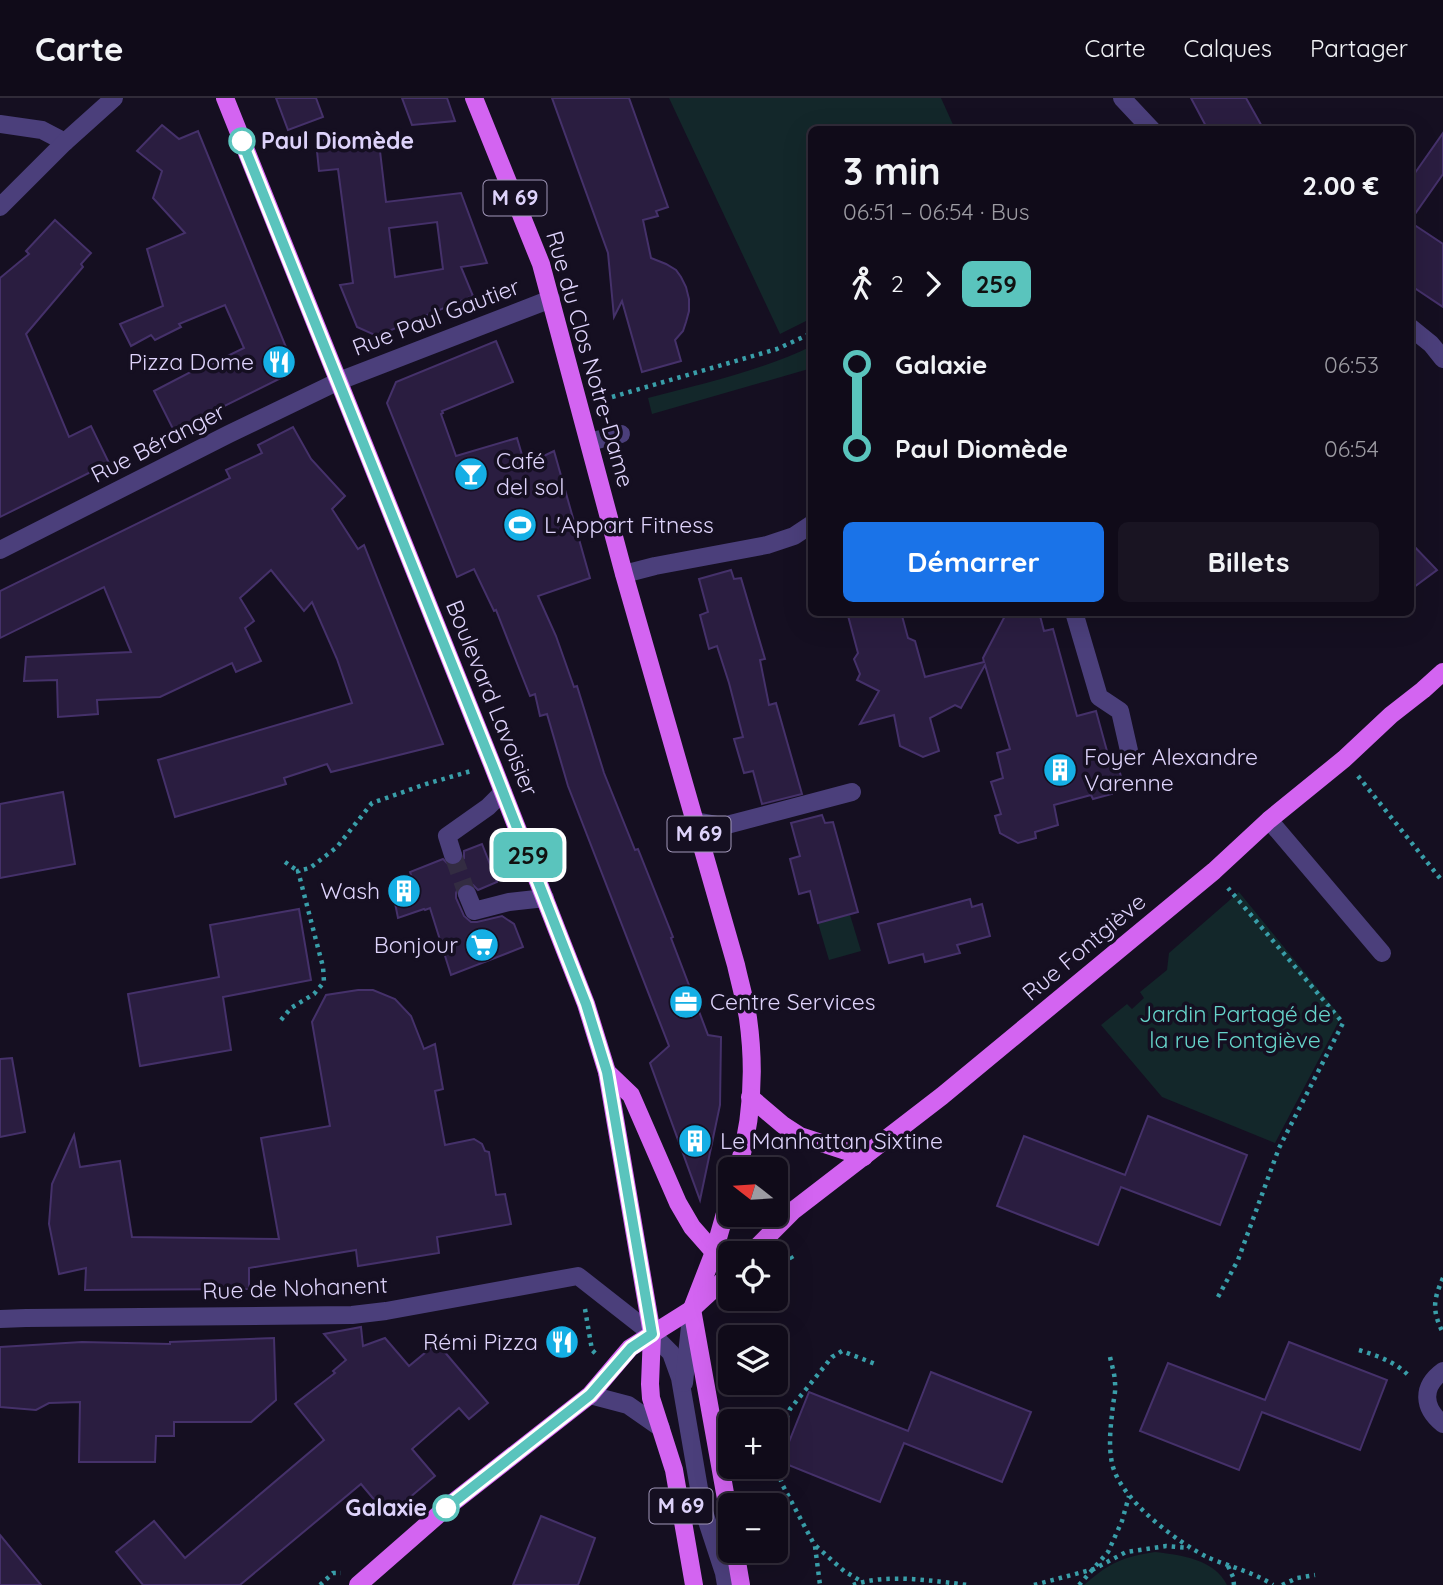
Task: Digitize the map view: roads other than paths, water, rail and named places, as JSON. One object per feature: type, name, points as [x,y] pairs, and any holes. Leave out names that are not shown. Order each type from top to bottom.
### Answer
[{"type":"main road","name":"Boulevard Lavoisier","points":[[225,98],[586,1004],[607,1072],[652,1334]]},
{"type":"main road","name":"Rue du Clos Notre-Dame","points":[[474,98],[541,264],[624,574],[736,965],[748,1017],[752,1072],[747,1128],[741,1157]]},
{"type":"main road","name":"Rue Fontgiève","points":[[763,1241],[794,1210],[942,1096],[1214,871],[1269,820],[1344,759],[1443,671]]},
{"type":"main road","name":"M 69","points":[[607,1072],[631,1095],[678,1203],[692,1227],[718,1252]]},
{"type":"main road","points":[[750,1097],[800,1136],[864,1157]]},
{"type":"main road","points":[[692,1309],[718,1263]]},
{"type":"main road","points":[[358,1585],[446,1508],[590,1395],[631,1348],[692,1309],[718,1285]]},
{"type":"main road","name":"M 69","points":[[692,1309],[725,1493]]},
{"type":"main road","name":"M 69","points":[[652,1334],[651,1398],[674,1470],[694,1585]]},
{"type":"main road","points":[[737,1563],[740,1585]]},
{"type":"street","points":[[0,207],[114,98]]},
{"type":"street","points":[[1122,98],[1148,126]]},
{"type":"street","points":[[0,124],[42,130],[65,142]]},
{"type":"street","name":"Rue Paul Gautier","points":[[339,381],[551,299]]},
{"type":"street","points":[[1414,330],[1437,345],[1443,359]]},
{"type":"street","name":"Rue Béranger","points":[[0,550],[339,381]]},
{"type":"street","points":[[589,442],[621,434]]},
{"type":"street","points":[[624,574],[767,545],[794,536],[808,527]]},
{"type":"street","points":[[1075,616],[1099,697],[1120,711],[1130,755]]},
{"type":"street","points":[[453,855],[447,835],[488,807],[503,792]]},
{"type":"street","points":[[695,821],[723,826],[852,792]]},
{"type":"street","points":[[1269,820],[1382,953]]},
{"type":"street","points":[[467,894],[474,911],[509,902],[544,898]]},
{"type":"street","name":"Rue de Nohanent","points":[[0,1320],[352,1315],[578,1276],[652,1334]]},
{"type":"street","points":[[683,1393],[692,1309]]},
{"type":"street","points":[[652,1334],[671,1353],[680,1378],[702,1506],[726,1585]]},
{"type":"street","points":[[1443,1371],[1434,1377],[1428,1389],[1427,1400],[1432,1415],[1443,1424]]},
{"type":"street","points":[[590,1395],[628,1405],[661,1428]]},
{"type":"tunnel","points":[[453,855],[467,894]]},
{"type":"place","name":"Paul Diomède","points":[[242,141]]},
{"type":"place","name":"Pizza Dome","points":[[279,362]]},
{"type":"place","name":"Café del sol","points":[[471,474]]},
{"type":"place","name":"L'Appart Fitness","points":[[520,525]]},
{"type":"place","name":"Foyer Alexandre Varenne","points":[[1060,770]]},
{"type":"place","name":"Wash","points":[[404,891]]},
{"type":"place","name":"Bonjour","points":[[482,945]]},
{"type":"place","name":"Centre Services","points":[[686,1002]]},
{"type":"place","name":"Le Manhattan Sixtine","points":[[695,1141]]},
{"type":"place","name":"Rémi Pizza","points":[[562,1342]]},
{"type":"place","name":"Galaxie","points":[[446,1508]]},
{"type":"park label","name":"Jardin Partagé de la rue Fontgiève","points":[[1235,1027]]}]
